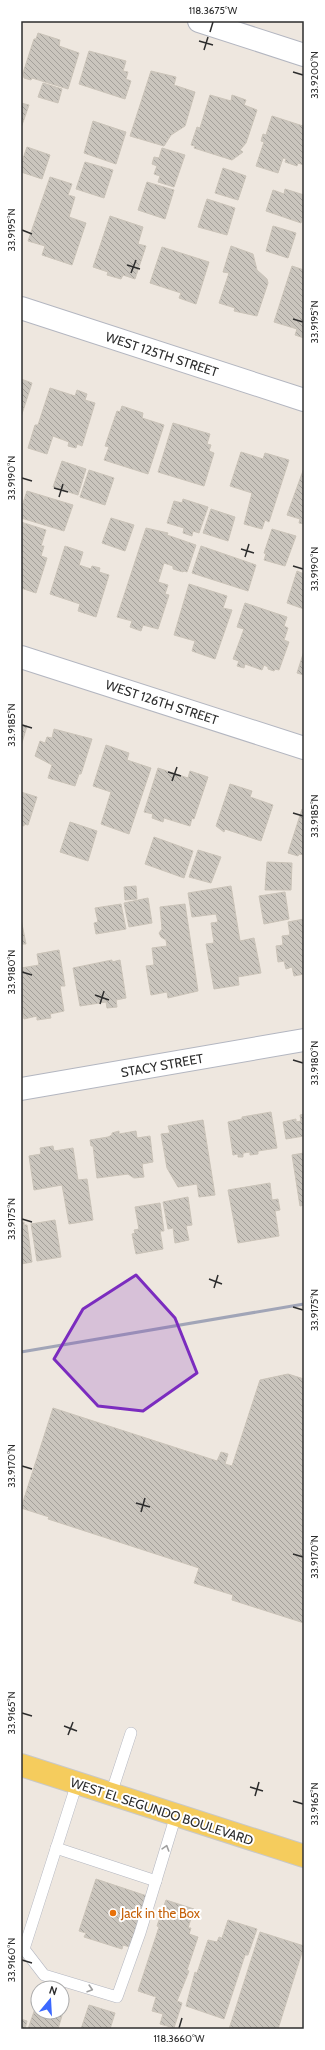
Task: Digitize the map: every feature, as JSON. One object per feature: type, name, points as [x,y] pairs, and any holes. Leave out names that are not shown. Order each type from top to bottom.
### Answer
[{"type":"main road","name":"WEST EL SEGUNDO BOULEVARD","points":[[21,1765],[304,1856]]},
{"type":"street","points":[[199,21],[304,55]]},
{"type":"street","name":"WEST 125TH STREET","points":[[21,308],[304,400]]},
{"type":"street","name":"WEST 126TH STREET","points":[[21,657],[304,748]]},
{"type":"street","name":"STACY STREET","points":[[21,1089],[304,1040]]},
{"type":"lane","points":[[111,1794],[131,1733]]},
{"type":"lane","points":[[77,1783],[24,1949],[44,1975],[117,1997],[140,1933],[176,1815]]},
{"type":"lane","points":[[56,1848],[156,1881]]},
{"type":"highlighted area","points":[[136,1275],[175,1318],[197,1373],[143,1411],[98,1406],[54,1359],[83,1309]]},
{"type":"building","points":[[38,33],[60,40],[59,46],[79,53],[68,89],[32,78],[31,80],[24,78],[23,73],[34,39],[36,39]]},
{"type":"building","points":[[89,51],[126,61],[123,71],[128,72],[126,79],[131,81],[125,99],[79,84]]},
{"type":"building","points":[[151,71],[176,77],[174,85],[195,92],[185,126],[171,135],[164,146],[130,136]]},
{"type":"building","points":[[43,83],[62,89],[58,103],[38,97]]},
{"type":"building","points":[[210,95],[231,101],[232,95],[246,100],[244,105],[257,110],[246,143],[240,150],[243,152],[232,160],[194,148],[195,146],[191,145],[197,127],[200,128]]},
{"type":"building","points":[[21,103],[29,105],[21,128]]},
{"type":"building","points":[[272,116],[303,126],[304,121],[304,165],[298,163],[297,166],[285,162],[286,159],[283,158],[278,173],[256,166],[264,142],[261,141],[263,134],[266,135]]},
{"type":"building","points":[[93,121],[126,132],[116,164],[84,153]]},
{"type":"building","points":[[27,147],[50,155],[42,179],[21,172],[21,164]]},
{"type":"building","points":[[162,148],[185,155],[174,187],[158,182],[160,176],[154,174],[157,166],[152,164],[154,157],[159,158]]},
{"type":"building","points":[[85,162],[113,170],[104,198],[76,189]]},
{"type":"building","points":[[223,168],[246,176],[238,200],[215,193]]},
{"type":"building","points":[[50,177],[72,184],[68,195],[75,197],[69,217],[86,223],[72,265],[42,255],[45,246],[28,241]]},
{"type":"building","points":[[147,182],[174,190],[165,219],[138,210]]},
{"type":"building","points":[[285,189],[304,195],[304,212],[301,223],[266,211],[273,190],[284,194]]},
{"type":"building","points":[[207,199],[235,208],[227,235],[198,227]]},
{"type":"building","points":[[110,216],[143,227],[138,244],[146,246],[135,279],[123,275],[121,279],[107,275],[108,272],[93,267]]},
{"type":"building","points":[[273,226],[296,233],[288,258],[266,251]]},
{"type":"building","points":[[231,246],[253,254],[257,270],[267,279],[268,283],[257,316],[234,311],[235,308],[219,303],[229,273],[223,272]]},
{"type":"building","points":[[162,247],[209,262],[196,304],[179,298],[181,293],[150,283]]},
{"type":"building","points":[[292,266],[304,270],[304,338],[295,335],[297,329],[274,322]]},
{"type":"building","points":[[21,379],[32,383],[21,417]]},
{"type":"building","points":[[50,388],[75,396],[77,390],[87,394],[85,400],[95,403],[82,446],[77,444],[76,448],[68,446],[69,442],[53,436],[47,454],[28,448],[35,425],[38,425]]},
{"type":"building","points":[[122,406],[143,413],[142,418],[164,425],[148,474],[104,460],[109,447],[105,446],[117,411],[120,412]]},
{"type":"building","points":[[173,423],[210,434],[207,444],[211,445],[209,451],[214,453],[204,486],[158,472]]},
{"type":"building","points":[[241,452],[263,459],[265,453],[289,460],[269,522],[265,520],[262,529],[244,524],[252,493],[230,486]]},
{"type":"building","points":[[62,461],[86,469],[78,495],[53,487]]},
{"type":"building","points":[[304,468],[304,524],[299,523],[300,519],[287,515]]},
{"type":"building","points":[[89,470],[114,478],[105,505],[80,497]]},
{"type":"building","points":[[27,491],[73,505],[64,531],[21,518],[21,509]]},
{"type":"building","points":[[183,499],[208,507],[199,533],[193,531],[192,536],[183,533],[184,528],[167,523],[174,501],[182,503]]},
{"type":"building","points":[[211,509],[235,517],[228,541],[203,533]]},
{"type":"building","points":[[111,518],[134,525],[125,551],[102,543]]},
{"type":"building","points":[[21,522],[46,530],[41,546],[44,546],[41,556],[47,558],[36,593],[21,588]]},
{"type":"building","points":[[146,528],[168,533],[167,535],[196,545],[187,572],[173,569],[173,566],[164,563],[158,582],[168,585],[165,594],[169,595],[158,629],[143,625],[141,631],[130,627],[132,621],[117,617]]},
{"type":"building","points":[[272,529],[296,536],[285,566],[264,560],[266,554],[264,553]]},
{"type":"building","points":[[65,546],[83,552],[79,565],[91,569],[92,566],[100,568],[99,572],[109,575],[96,617],[78,611],[80,604],[50,594]]},
{"type":"building","points":[[201,546],[256,565],[248,591],[192,573]]},
{"type":"building","points":[[297,571],[304,574],[304,609],[287,603]]},
{"type":"building","points":[[189,584],[227,596],[223,608],[232,610],[215,659],[192,651],[195,641],[174,635]]},
{"type":"building","points":[[245,603],[287,617],[284,626],[288,628],[284,640],[289,642],[279,670],[275,669],[274,671],[268,669],[268,667],[264,665],[262,670],[245,664],[244,668],[237,666],[239,661],[233,659],[244,629],[237,627]]},
{"type":"building","points":[[304,651],[304,675],[297,673]]},
{"type":"building","points":[[21,724],[27,726],[21,746]]},
{"type":"building","points":[[54,729],[92,739],[81,774],[79,774],[75,786],[48,778],[52,765],[35,756],[40,741],[45,743],[47,737],[52,738]]},
{"type":"building","points":[[106,745],[129,753],[127,760],[151,768],[129,834],[101,824],[111,792],[93,786]]},
{"type":"building","points":[[158,768],[188,778],[190,771],[208,777],[194,819],[192,818],[190,826],[164,818],[163,822],[152,818],[153,814],[144,812]]},
{"type":"building","points":[[230,784],[252,791],[250,797],[273,805],[261,841],[225,829],[224,832],[216,826]]},
{"type":"building","points":[[21,792],[37,797],[28,825],[24,824],[24,826],[21,825]]},
{"type":"building","points":[[302,809],[304,810],[304,855],[299,854],[298,856],[288,853]]},
{"type":"building","points":[[70,822],[97,831],[88,861],[60,852]]},
{"type":"building","points":[[154,837],[193,851],[184,878],[145,864]]},
{"type":"building","points":[[198,850],[221,857],[211,883],[189,877]]},
{"type":"building","points":[[267,862],[292,863],[291,890],[265,890]]},
{"type":"building","points":[[136,886],[137,899],[125,900],[124,887]]},
{"type":"building","points":[[231,886],[240,941],[254,938],[261,973],[238,977],[239,985],[214,989],[206,944],[214,943],[211,923],[218,922],[216,914],[192,917],[188,893]]},
{"type":"building","points":[[285,892],[289,919],[264,924],[259,896]]},
{"type":"building","points":[[148,898],[152,923],[129,927],[124,903]]},
{"type":"building","points":[[121,904],[126,929],[96,934],[94,923],[98,922],[95,908]]},
{"type":"building","points":[[185,904],[198,991],[168,998],[167,992],[151,995],[146,966],[154,965],[152,948],[167,946],[166,940],[161,937],[159,933],[162,929],[160,907]]},
{"type":"building","points":[[21,919],[26,944],[21,944]]},
{"type":"building","points":[[304,919],[304,974],[294,976],[292,967],[286,969],[284,961],[278,962],[276,946],[283,945],[282,936],[290,935],[288,922]]},
{"type":"building","points":[[59,950],[65,986],[60,986],[64,1011],[50,1014],[51,1018],[37,1020],[37,1016],[24,1019],[21,1002],[21,968],[39,965],[37,954]]},
{"type":"building","points":[[112,960],[112,962],[120,960],[126,998],[116,1000],[117,1007],[107,1008],[106,1002],[80,1006],[73,968]]},
{"type":"building","points":[[271,1112],[277,1148],[258,1151],[258,1154],[250,1155],[250,1152],[243,1153],[243,1157],[238,1157],[238,1154],[233,1155],[228,1122],[242,1119],[242,1117]]},
{"type":"building","points":[[304,1114],[304,1136],[286,1139],[283,1122],[296,1119],[296,1122],[301,1121],[300,1115]]},
{"type":"building","points":[[203,1120],[215,1195],[199,1197],[197,1184],[178,1187],[167,1168],[161,1134],[170,1133],[168,1126]]},
{"type":"building","points":[[119,1131],[119,1134],[136,1131],[137,1138],[150,1136],[153,1162],[142,1164],[144,1177],[134,1178],[128,1174],[97,1178],[93,1146],[91,1146],[90,1140],[108,1137],[112,1135],[112,1133]]},
{"type":"building","points":[[53,1146],[54,1151],[73,1148],[78,1180],[87,1179],[93,1220],[69,1224],[62,1185],[34,1190],[29,1156],[41,1154],[40,1148]]},
{"type":"building","points":[[304,1153],[304,1205],[300,1206],[292,1155]]},
{"type":"building","points":[[270,1183],[272,1200],[278,1199],[280,1210],[275,1211],[279,1236],[238,1243],[228,1190]]},
{"type":"building","points":[[188,1197],[192,1225],[186,1226],[189,1240],[175,1243],[173,1228],[168,1229],[163,1202]]},
{"type":"building","points":[[160,1203],[164,1231],[160,1231],[163,1249],[136,1254],[132,1234],[135,1233],[134,1230],[139,1229],[135,1207]]},
{"type":"building","points":[[55,1220],[61,1257],[37,1261],[31,1224]]},
{"type":"building","points":[[24,1222],[24,1225],[27,1225],[32,1262],[21,1264],[21,1223]]},
{"type":"building","points":[[288,1374],[304,1379],[304,1623],[232,1600],[233,1595],[194,1583],[199,1568],[48,1519],[49,1517],[21,1508],[53,1408],[217,1461],[221,1452],[228,1454],[225,1464],[232,1466],[260,1380]]},
{"type":"building","name":"Jack in the Box","points":[[96,1879],[147,1896],[130,1947],[123,1945],[122,1949],[84,1937],[86,1933],[79,1931]]},
{"type":"building","points":[[166,1900],[194,1909],[188,1928],[191,1928],[189,1934],[198,1937],[187,1970],[189,1971],[177,2001],[182,2003],[174,2028],[160,2024],[163,2014],[152,2011],[156,1997],[138,1991],[159,1927],[157,1926]]},
{"type":"building","points":[[228,1920],[257,1929],[248,1955],[245,1955],[224,2019],[186,2006],[195,1972],[197,1973],[208,1940],[217,1942],[219,1937],[222,1938]]},
{"type":"building","points":[[260,1932],[304,1946],[278,2029],[229,2029]]},
{"type":"building","points":[[89,2005],[115,2013],[110,2029],[81,2029]]},
{"type":"building","points":[[21,2019],[27,2021],[25,2029],[21,2029]]},
{"type":"building","points":[[31,2020],[61,2020],[58,2029],[28,2029]]},
{"type":"railway","points":[[21,1352],[304,1304]]},
{"type":"place","name":"Jack in the Box","points":[[113,1913]]}]
